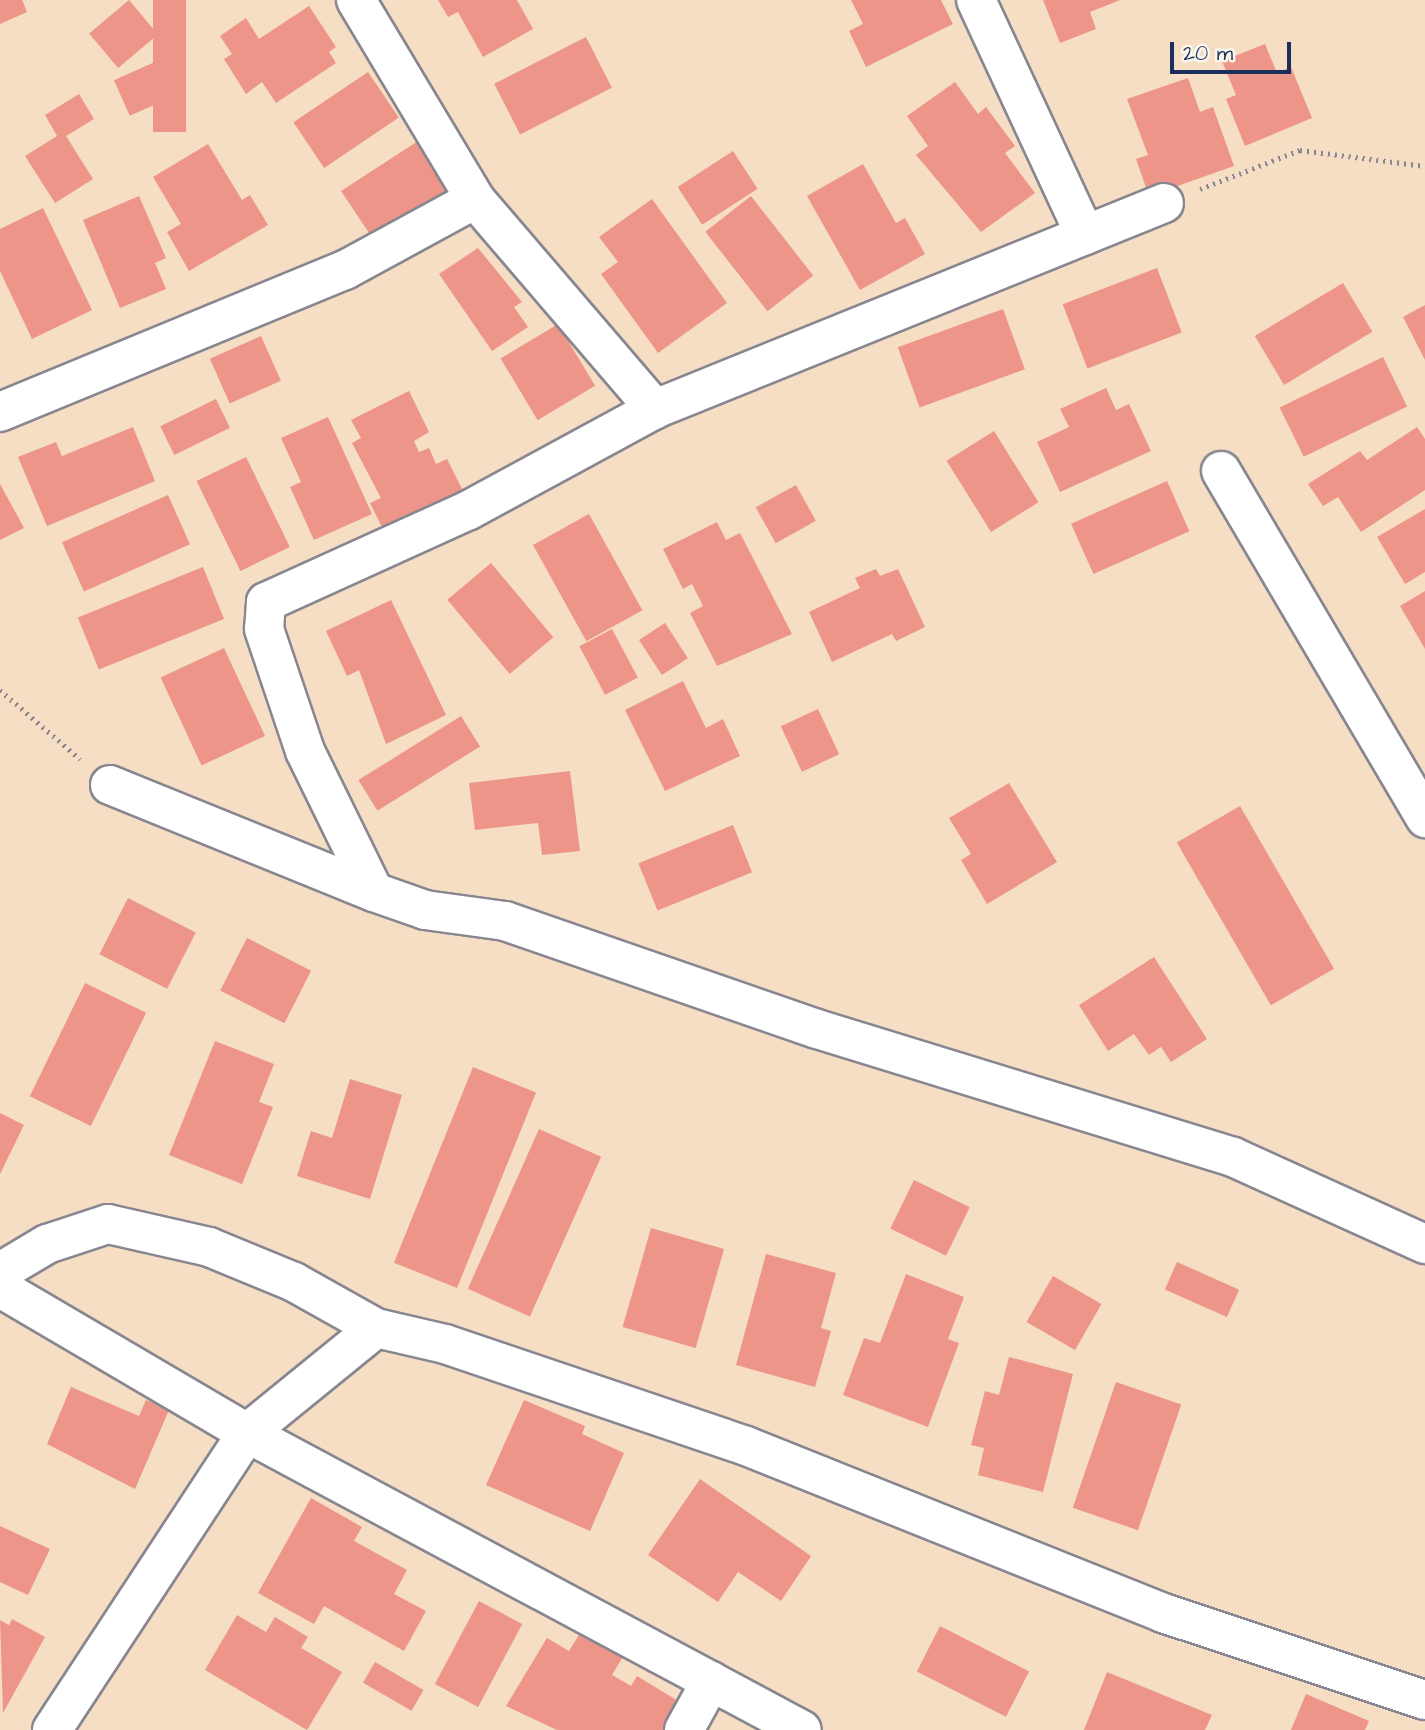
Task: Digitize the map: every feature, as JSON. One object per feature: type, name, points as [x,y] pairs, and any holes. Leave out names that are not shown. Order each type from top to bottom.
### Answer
[{"type":"street","points":[[356,0],[475,199],[655,410]]},
{"type":"street","points":[[976,0],[1085,235]]},
{"type":"street","points":[[0,412],[345,270],[475,199]]},
{"type":"street","points":[[374,892],[305,751],[264,629],[267,602],[469,510],[655,410],[1164,203]]},
{"type":"street","points":[[1221,471],[1425,818]]},
{"type":"street","points":[[110,785],[425,910],[505,920],[817,1028],[1233,1157],[1425,1244]]},
{"type":"street","points":[[0,1272],[47,1244],[108,1224],[209,1247],[293,1282],[376,1328],[444,1344],[746,1446],[1163,1613],[1425,1700]]},
{"type":"street","points":[[0,1289],[247,1433],[802,1730]]},
{"type":"street","points":[[52,1730],[247,1433],[376,1328]]},
{"type":"street","points":[[684,1730],[711,1681]]},
{"type":"path","points":[[1164,203],[1300,150],[1425,166]]},
{"type":"path","points":[[0,690],[110,785]]},
{"type":"building","points":[[0,0],[22,0],[27,12],[0,24]]},
{"type":"building","points":[[129,0],[158,34],[118,68],[89,33]]},
{"type":"building","points":[[153,0],[186,0],[186,132],[153,132]]},
{"type":"building","points":[[438,0],[517,0],[533,29],[483,57],[458,12],[448,17]]},
{"type":"building","points":[[851,0],[941,0],[953,24],[866,67],[849,31],[863,24]]},
{"type":"building","points":[[1043,0],[1120,0],[1090,12],[1096,29],[1060,43]]},
{"type":"building","points":[[309,6],[336,47],[329,52],[336,63],[276,103],[262,82],[246,94],[224,59],[232,54],[220,36],[246,18],[259,39]]},
{"type":"building","points":[[586,37],[612,88],[520,135],[494,84]]},
{"type":"building","points":[[1265,44],[1277,73],[1291,67],[1312,118],[1245,146],[1226,99],[1236,95],[1222,61]]},
{"type":"building","points":[[166,57],[182,93],[130,116],[114,80]]},
{"type":"building","points":[[368,72],[399,118],[324,168],[293,122]]},
{"type":"building","points":[[1188,78],[1200,112],[1213,107],[1234,166],[1149,196],[1136,159],[1148,155],[1127,99]]},
{"type":"building","points":[[955,82],[978,114],[986,107],[1015,146],[1005,153],[1035,193],[981,232],[916,155],[928,146],[907,116]]},
{"type":"building","points":[[79,94],[94,119],[66,136],[93,179],[55,203],[25,156],[57,136],[45,115]]},
{"type":"building","points":[[418,141],[455,198],[373,239],[341,191]]},
{"type":"building","points":[[208,144],[242,200],[250,195],[268,225],[189,271],[167,232],[181,224],[153,177]]},
{"type":"building","points":[[733,151],[758,189],[702,225],[678,187]]},
{"type":"building","points":[[863,164],[896,223],[905,218],[925,254],[860,290],[807,196]]},
{"type":"building","points":[[139,196],[166,258],[155,263],[166,289],[120,308],[83,220]]},
{"type":"building","points":[[751,196],[813,276],[767,311],[705,232]]},
{"type":"building","points":[[652,199],[727,303],[658,353],[601,274],[618,262],[599,237]]},
{"type":"building","points":[[43,208],[92,310],[32,339],[0,271],[0,229]]},
{"type":"building","points":[[478,248],[522,302],[514,307],[528,327],[492,351],[439,274]]},
{"type":"building","points":[[1157,268],[1182,332],[1087,369],[1063,304]]},
{"type":"building","points":[[1343,283],[1372,332],[1284,385],[1255,336]]},
{"type":"building","points":[[1425,305],[1425,360],[1403,317]]},
{"type":"building","points":[[1003,309],[1025,369],[920,407],[898,347]]},
{"type":"building","points":[[558,324],[595,386],[538,420],[501,359]]},
{"type":"building","points":[[261,336],[281,381],[230,404],[210,359]]},
{"type":"building","points":[[1383,357],[1407,406],[1304,457],[1280,407]]},
{"type":"building","points":[[1106,388],[1116,410],[1129,404],[1151,451],[1060,492],[1037,442],[1069,427],[1060,409]]},
{"type":"building","points":[[409,391],[429,432],[414,441],[419,452],[429,448],[436,464],[447,459],[464,493],[385,533],[370,503],[381,498],[352,443],[361,438],[351,420]]},
{"type":"building","points":[[216,399],[230,428],[174,455],[160,426]]},
{"type":"building","points":[[328,417],[372,514],[314,540],[290,487],[301,482],[281,438]]},
{"type":"building","points":[[133,427],[155,481],[47,526],[18,457],[56,442],[62,456]]},
{"type":"building","points":[[1417,427],[1425,439],[1425,490],[1361,532],[1338,497],[1323,506],[1308,484],[1360,451],[1367,460]]},
{"type":"building","points":[[994,431],[1039,502],[991,532],[947,461]]},
{"type":"building","points":[[246,457],[290,547],[240,571],[197,481]]},
{"type":"building","points":[[1167,481],[1189,531],[1093,574],[1071,524]]},
{"type":"building","points":[[0,484],[24,528],[0,540]]},
{"type":"building","points":[[796,485],[816,521],[776,543],[756,507]]},
{"type":"building","points":[[168,495],[190,544],[84,592],[62,542]]},
{"type":"building","points":[[1425,509],[1425,572],[1405,584],[1377,537]]},
{"type":"building","points":[[589,514],[642,610],[586,641],[533,545]]},
{"type":"building","points":[[717,522],[726,540],[740,533],[792,634],[717,666],[690,613],[703,606],[692,584],[683,589],[663,549]]},
{"type":"building","points":[[491,563],[553,637],[510,674],[447,600]]},
{"type":"building","points":[[203,567],[224,619],[99,669],[78,618]]},
{"type":"building","points":[[876,569],[880,576],[898,569],[925,627],[896,641],[892,634],[832,662],[809,612],[860,588],[855,578]]},
{"type":"building","points":[[1425,591],[1425,649],[1400,606]]},
{"type":"building","points":[[391,600],[446,715],[386,744],[359,670],[347,676],[326,631]]},
{"type":"building","points":[[665,623],[688,658],[662,675],[639,640]]},
{"type":"building","points":[[612,629],[638,678],[605,695],[579,646]]},
{"type":"building","points":[[224,648],[265,736],[202,765],[161,678]]},
{"type":"building","points":[[683,681],[706,728],[723,719],[740,756],[665,791],[625,710]]},
{"type":"building","points":[[818,709],[839,754],[802,772],[781,726]]},
{"type":"building","points":[[461,716],[480,747],[377,811],[358,780]]},
{"type":"building","points":[[570,771],[580,851],[542,855],[538,823],[475,830],[469,783]]},
{"type":"building","points":[[1009,783],[1057,862],[987,904],[961,860],[971,854],[949,818]]},
{"type":"building","points":[[1240,806],[1334,969],[1271,1005],[1177,843]]},
{"type":"building","points":[[733,825],[752,872],[658,910],[638,863]]},
{"type":"building","points":[[128,898],[196,933],[167,989],[99,954]]},
{"type":"building","points":[[247,938],[311,971],[284,1023],[220,991]]},
{"type":"building","points":[[1154,957],[1207,1039],[1171,1062],[1161,1047],[1149,1055],[1134,1034],[1108,1051],[1079,1005]]},
{"type":"building","points":[[85,983],[146,1013],[91,1126],[30,1096]]},
{"type":"building","points":[[215,1041],[274,1064],[259,1102],[273,1107],[242,1184],[169,1155]]},
{"type":"building","points":[[473,1067],[536,1092],[457,1288],[394,1263]]},
{"type":"building","points":[[350,1079],[402,1095],[370,1199],[297,1176],[311,1131],[332,1138]]},
{"type":"building","points":[[0,1113],[24,1125],[0,1174]]},
{"type":"building","points":[[539,1129],[601,1157],[530,1317],[468,1289]]},
{"type":"building","points":[[914,1180],[970,1207],[946,1256],[890,1229]]},
{"type":"building","points":[[651,1228],[724,1249],[696,1348],[623,1327]]},
{"type":"building","points":[[766,1254],[836,1273],[821,1328],[831,1331],[815,1387],[736,1365]]},
{"type":"building","points":[[1177,1262],[1239,1290],[1227,1317],[1165,1289]]},
{"type":"building","points":[[906,1274],[964,1297],[948,1339],[959,1343],[928,1427],[843,1395],[864,1338],[880,1343]]},
{"type":"building","points":[[1053,1276],[1101,1304],[1075,1350],[1026,1322]]},
{"type":"building","points":[[1009,1357],[1073,1374],[1043,1492],[978,1475],[984,1448],[971,1445],[985,1391],[999,1395]]},
{"type":"building","points":[[1116,1382],[1181,1404],[1138,1530],[1073,1508]]},
{"type":"building","points":[[71,1387],[139,1416],[146,1400],[169,1410],[135,1489],[47,1444]]},
{"type":"building","points":[[524,1400],[585,1426],[582,1434],[624,1453],[590,1531],[486,1485]]},
{"type":"building","points":[[700,1479],[811,1556],[781,1601],[738,1572],[718,1602],[648,1555]]},
{"type":"building","points":[[311,1498],[362,1527],[354,1541],[407,1570],[394,1594],[426,1611],[404,1651],[324,1606],[314,1624],[258,1593]]},
{"type":"building","points":[[0,1526],[50,1549],[28,1595],[0,1582]]},
{"type":"building","points":[[479,1601],[522,1624],[478,1707],[435,1684]]},
{"type":"building","points":[[237,1615],[266,1632],[275,1617],[308,1637],[301,1648],[342,1672],[307,1730],[205,1670]]},
{"type":"building","points":[[12,1619],[45,1637],[3,1713],[0,1620],[9,1625]]},
{"type":"building","points":[[585,1625],[627,1650],[612,1675],[631,1686],[637,1676],[683,1704],[667,1730],[557,1730],[506,1706],[547,1638],[569,1651]]},
{"type":"building","points":[[940,1626],[1029,1671],[1006,1717],[917,1671]]},
{"type":"building","points":[[375,1662],[423,1690],[411,1711],[363,1683]]},
{"type":"building","points":[[1107,1672],[1212,1715],[1205,1730],[1084,1730]]},
{"type":"building","points":[[1306,1694],[1369,1721],[1365,1730],[1291,1730]]}]
